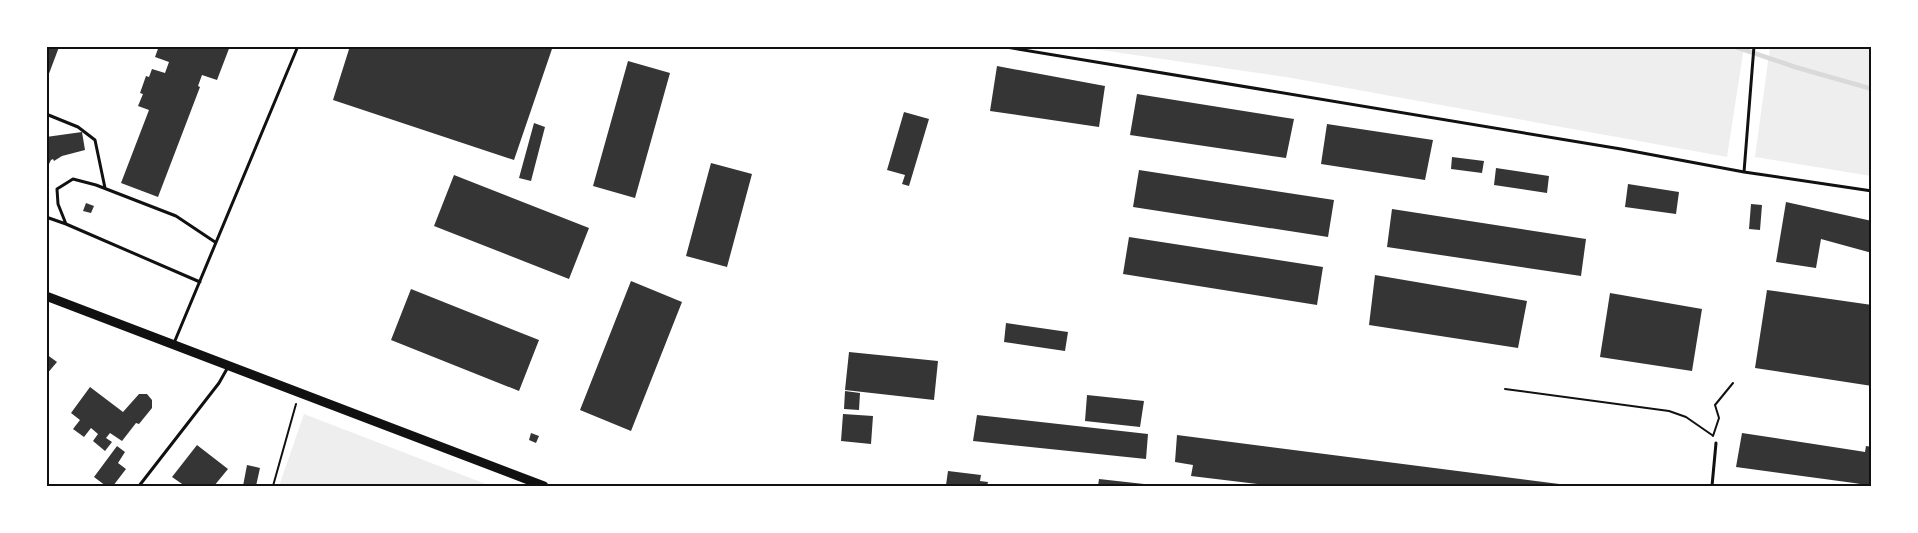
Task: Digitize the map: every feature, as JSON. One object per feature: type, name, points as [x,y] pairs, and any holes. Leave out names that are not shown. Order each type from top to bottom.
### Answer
[{"type":"main road","points":[[46,296],[544,486]]},
{"type":"lane","points":[[173,344],[298,46]]},
{"type":"lane","points":[[1000,46],[1621,149],[1744,172],[1872,191]]},
{"type":"lane","points":[[1744,172],[1754,46]]},
{"type":"lane","points":[[46,114],[78,127],[95,140],[105,188]]},
{"type":"lane","points":[[66,224],[58,204],[57,189],[73,179],[105,188],[176,216],[215,242]]},
{"type":"lane","points":[[46,217],[200,282]]},
{"type":"lane","points":[[139,486],[219,383],[229,366]]},
{"type":"lane","points":[[1712,486],[1716,442]]},
{"type":"path","points":[[1713,436],[1719,418],[1714,405],[1733,383]]},
{"type":"path","points":[[1505,389],[1669,411],[1686,417],[1713,436],[1716,442]]},
{"type":"path","points":[[273,486],[300,393]]},
{"type":"shaded area","points":[[1080,47],[1744,47],[1727,157],[1292,78]]},
{"type":"shaded area","points":[[1770,47],[1871,47],[1871,176],[1755,157]]},
{"type":"shaded area","points":[[304,414],[491,486],[279,486]]},
{"type":"building","points":[[46,46],[59,47],[47,79],[46,79]]},
{"type":"building","points":[[159,46],[230,46],[217,80],[202,75],[198,86],[200,87],[158,197],[121,183],[149,110],[138,106],[146,76],[149,77],[152,69],[165,73],[169,62],[155,57]]},
{"type":"building","points":[[350,46],[553,46],[514,160],[333,100]]},
{"type":"building","points":[[628,61],[670,73],[635,198],[593,186]]},
{"type":"building","points":[[997,66],[1105,86],[1099,127],[990,111]]},
{"type":"building","points":[[1137,94],[1294,119],[1286,158],[1130,135]]},
{"type":"building","points":[[904,112],[929,119],[909,186],[902,184],[905,175],[887,170]]},
{"type":"building","points":[[534,123],[545,127],[531,181],[519,178]]},
{"type":"building","points":[[1327,124],[1433,140],[1425,180],[1321,164]]},
{"type":"building","points":[[82,132],[85,150],[62,156],[54,161],[51,160],[46,170],[46,137]]},
{"type":"building","points":[[1452,157],[1484,161],[1482,173],[1451,169]]},
{"type":"building","points":[[711,163],[752,174],[727,267],[686,256]]},
{"type":"building","points":[[1496,168],[1549,176],[1547,193],[1494,185]]},
{"type":"building","points":[[1139,170],[1334,200],[1328,237],[1133,207]]},
{"type":"building","points":[[454,175],[589,228],[569,279],[434,226]]},
{"type":"building","points":[[1628,184],[1679,192],[1676,214],[1625,207]]},
{"type":"building","points":[[1786,202],[1872,221],[1872,253],[1821,239],[1816,268],[1776,262]]},
{"type":"building","points":[[86,203],[94,206],[91,213],[83,211]]},
{"type":"building","points":[[1751,204],[1762,205],[1760,230],[1749,229]]},
{"type":"building","points":[[1392,209],[1586,239],[1581,276],[1387,247]]},
{"type":"building","points":[[1129,237],[1323,267],[1317,305],[1123,274]]},
{"type":"building","points":[[1375,275],[1527,301],[1518,348],[1369,325]]},
{"type":"building","points":[[631,281],[682,302],[631,431],[580,410]]},
{"type":"building","points":[[411,289],[539,340],[519,391],[391,340]]},
{"type":"building","points":[[1767,290],[1872,305],[1872,386],[1755,368]]},
{"type":"building","points":[[1610,293],[1702,309],[1692,371],[1600,357]]},
{"type":"building","points":[[1006,323],[1068,332],[1065,351],[1004,342]]},
{"type":"building","points":[[849,352],[938,361],[934,400],[845,390]]},
{"type":"building","points":[[46,354],[57,362],[46,375]]},
{"type":"building","points":[[90,387],[123,412],[139,394],[147,394],[152,400],[152,408],[122,441],[110,433],[106,438],[112,442],[105,451],[93,441],[98,434],[91,428],[84,437],[73,429],[80,420],[71,413]]},
{"type":"building","points":[[845,391],[860,393],[859,410],[844,409]]},
{"type":"building","points":[[1087,395],[1144,401],[1140,427],[1085,421]]},
{"type":"building","points":[[843,414],[873,416],[871,444],[841,441]]},
{"type":"building","points":[[977,415],[1148,434],[1146,459],[973,441]]},
{"type":"building","points":[[531,433],[539,436],[536,443],[529,440]]},
{"type":"building","points":[[1742,433],[1865,452],[1866,446],[1872,447],[1872,486],[1736,467]]},
{"type":"building","points":[[1177,435],[1567,486],[1274,486],[1191,476],[1193,465],[1175,462]]},
{"type":"building","points":[[197,445],[228,469],[214,486],[185,486],[172,477]]},
{"type":"building","points":[[117,446],[125,452],[118,463],[126,469],[113,486],[106,486],[94,477]]},
{"type":"building","points":[[247,465],[260,468],[256,486],[243,486]]},
{"type":"building","points":[[948,471],[981,475],[980,481],[988,482],[987,486],[946,485]]},
{"type":"building","points":[[1099,479],[1144,484],[1144,486],[1098,486]]},
{"type":"waterway","points":[[1733,46],[1872,89]]}]
